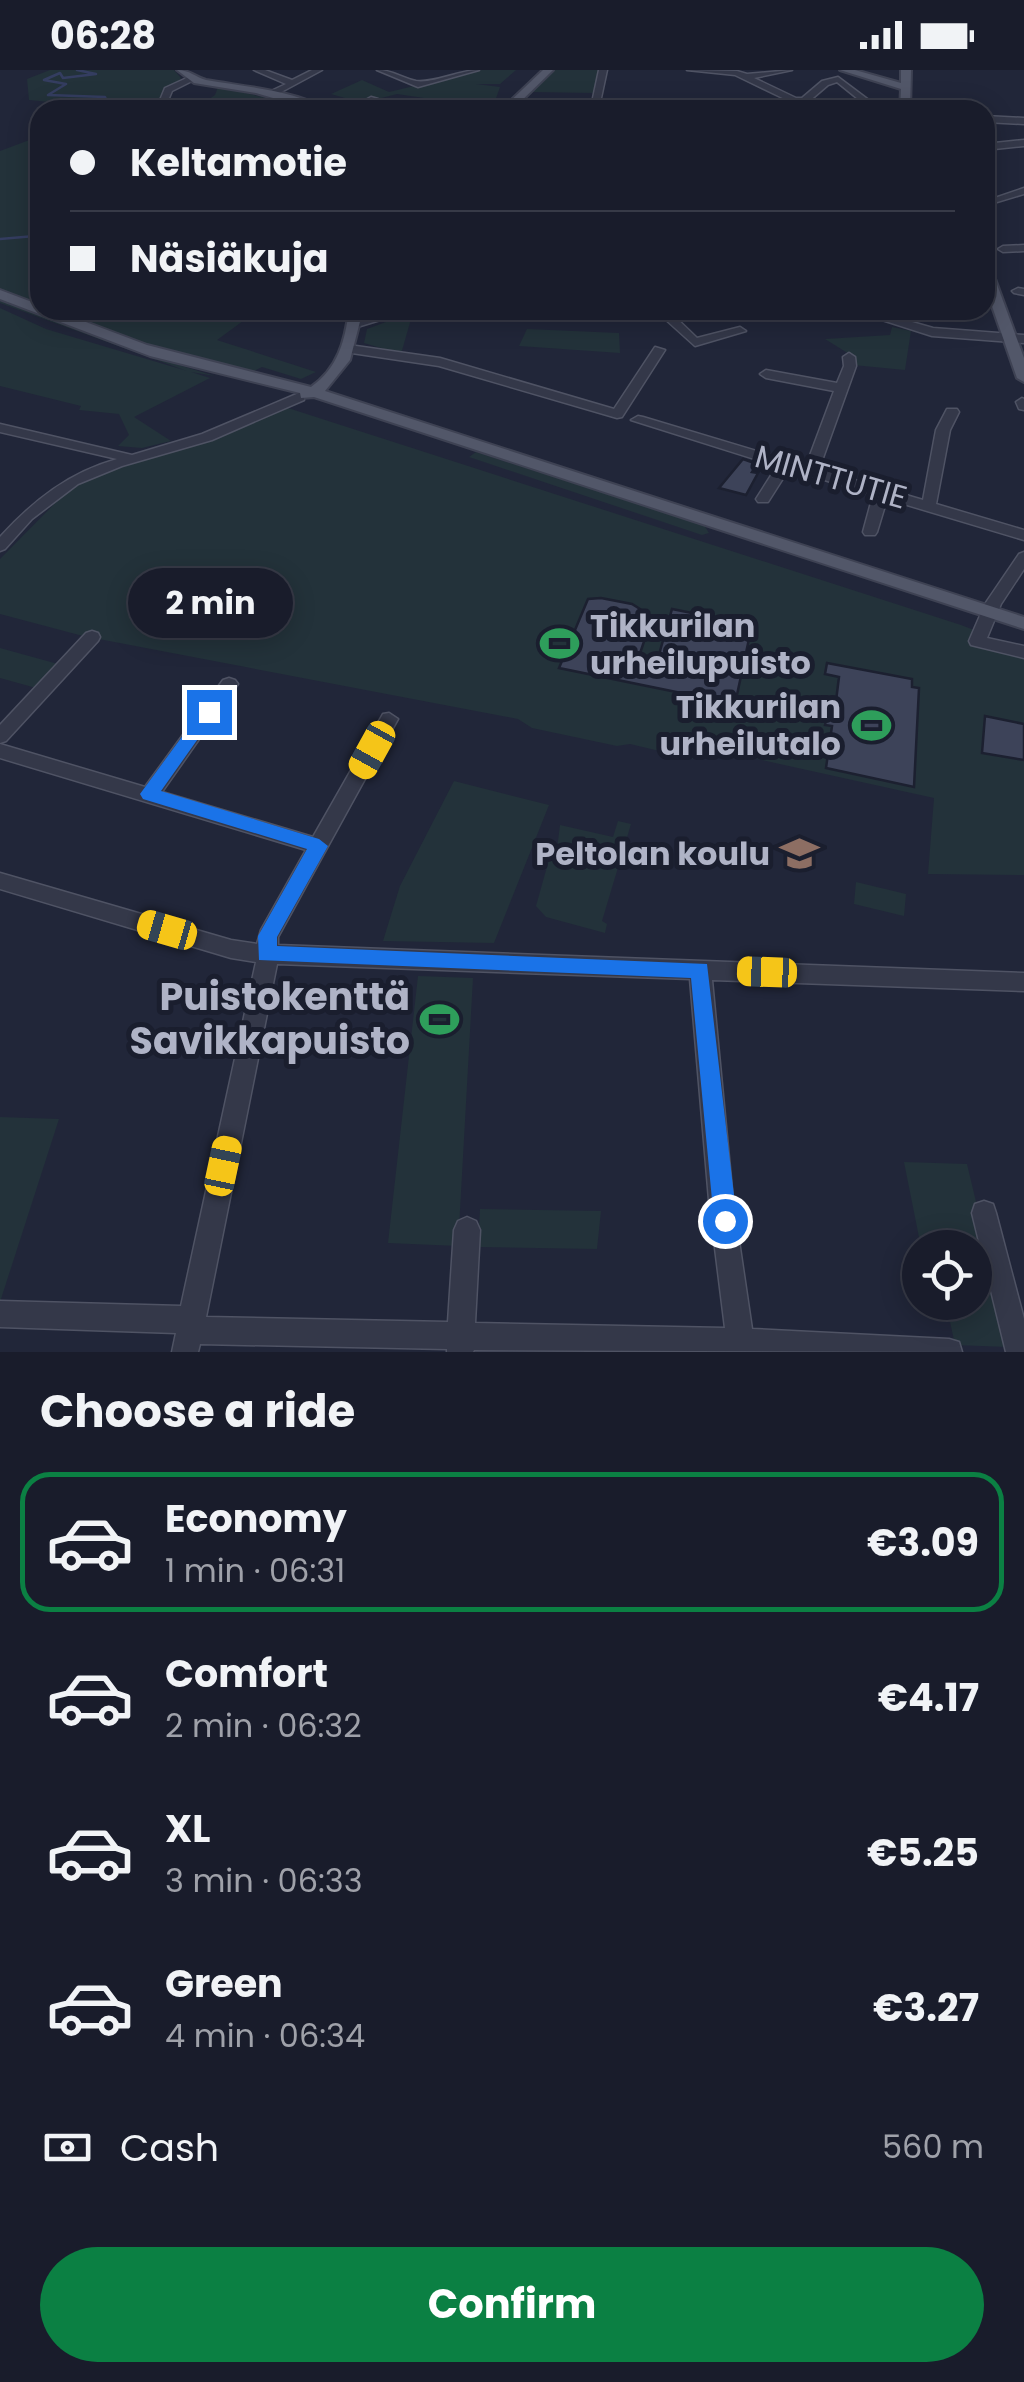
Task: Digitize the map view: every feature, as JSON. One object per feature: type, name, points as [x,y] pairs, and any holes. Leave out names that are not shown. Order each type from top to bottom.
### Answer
[{"type":"main road","points":[[516,100],[548,70]]},
{"type":"main road","points":[[904,100],[906,70]]},
{"type":"main road","points":[[186,75],[291,100]]},
{"type":"main road","points":[[844,75],[904,87]]},
{"type":"main road","points":[[0,294],[30,305]]},
{"type":"main road","points":[[995,302],[1024,378]]},
{"type":"main road","points":[[68,320],[142,348],[306,393],[526,462],[912,589],[1024,634]]},
{"type":"main road","points":[[306,393],[347,355],[354,320]]},
{"type":"main road","points":[[986,616],[1024,623]]},
{"type":"street","points":[[258,70],[292,83]]},
{"type":"street","points":[[272,94],[318,70]]},
{"type":"street","points":[[381,70],[418,85],[467,71]]},
{"type":"street","points":[[597,98],[603,70]]},
{"type":"street","points":[[691,70],[745,77],[788,70]]},
{"type":"street","points":[[164,100],[168,90],[186,75]]},
{"type":"street","points":[[805,100],[825,83],[844,75],[864,100]]},
{"type":"street","points":[[745,77],[796,100]]},
{"type":"street","points":[[995,119],[1024,121]]},
{"type":"street","points":[[995,146],[1024,143]]},
{"type":"street","points":[[997,199],[1024,192]]},
{"type":"street","points":[[1003,249],[1024,248]]},
{"type":"street","points":[[672,320],[696,342],[740,331]]},
{"type":"street","points":[[888,320],[912,328],[1024,338]]},
{"type":"street","points":[[912,328],[914,320]]},
{"type":"street","points":[[347,355],[440,362],[617,414],[659,350]]},
{"type":"street","points":[[811,471],[852,362],[849,357]]},
{"type":"street","points":[[766,374],[841,388]]},
{"type":"street","points":[[0,546],[61,484],[126,457],[205,437],[306,393]]},
{"type":"street","points":[[929,505],[943,430],[952,412]]},
{"type":"street","name":"MINTTUTIE","points":[[638,420],[882,490],[1024,536]]},
{"type":"street","points":[[0,428],[81,443],[126,457]]},
{"type":"street","points":[[763,498],[785,464]]},
{"type":"street","points":[[870,532],[882,490]]},
{"type":"street","points":[[1024,557],[986,616],[976,641],[1024,652]]},
{"type":"street","points":[[0,736],[92,637]]},
{"type":"street","points":[[149,794],[229,684]]},
{"type":"street","points":[[188,1334],[268,936],[390,719]]},
{"type":"street","points":[[0,751],[319,846]]},
{"type":"street","points":[[0,880],[231,949],[266,954],[1024,982]]},
{"type":"street","points":[[700,970],[721,1200],[740,1320],[738,1347]]},
{"type":"street","points":[[984,1213],[1019,1352]]},
{"type":"street","points":[[461,1345],[467,1230]]},
{"type":"street","points":[[0,1314],[188,1334],[461,1345],[949,1352]]},
{"type":"shaded area","points":[[50,70],[174,70],[181,78],[164,100],[29,100],[27,79]]},
{"type":"shaded area","points":[[481,70],[516,70],[500,84],[476,84],[500,87],[495,100],[437,100],[397,94],[352,100],[331,94],[362,80],[389,92]]},
{"type":"shaded area","points":[[555,70],[601,70],[595,93],[529,92]]},
{"type":"shaded area","points":[[218,87],[276,100],[208,100]]},
{"type":"shaded area","points":[[30,140],[30,302],[0,289],[0,151]]},
{"type":"shaded area","points":[[0,298],[30,310],[30,314],[0,303]]},
{"type":"shaded area","points":[[0,308],[46,329],[187,371],[47,320],[215,376],[191,372],[210,378],[134,417],[171,441],[142,448],[118,446],[129,435],[119,414],[79,410],[81,406],[0,386]]},
{"type":"shaded area","points":[[74,320],[244,320],[217,340],[316,372],[301,379],[262,367],[254,371],[144,344]]},
{"type":"shaded area","points":[[391,320],[411,320],[401,354],[364,343],[367,329]]},
{"type":"shaded area","points":[[892,327],[911,331],[905,370],[853,365],[854,357],[825,339],[890,335]]},
{"type":"shaded area","points":[[527,329],[619,333],[620,353],[519,346]]},
{"type":"shaded area","name":"Tikkurilan urheilupuisto","points":[[288,408],[961,625],[987,635],[986,647],[1024,658],[1024,875],[928,874],[934,798],[698,746],[693,759],[630,744],[617,746],[532,728],[518,719],[83,636],[0,614],[0,559],[72,486],[111,468],[217,438]]},
{"type":"shaded area","points":[[476,452],[704,525],[709,533],[702,535],[469,457]]},
{"type":"shaded area","points":[[0,648],[58,664],[36,688],[0,678]]},
{"type":"shaded area","points":[[454,781],[549,805],[494,943],[383,941],[400,886]]},
{"type":"shaded area","points":[[618,821],[631,824],[602,921],[607,924],[605,933],[546,917],[536,906],[552,849],[557,849],[560,825],[613,837]]},
{"type":"shaded area","points":[[856,882],[906,894],[904,916],[854,904]]},
{"type":"shaded area","points":[[418,976],[473,978],[458,1246],[388,1243]]},
{"type":"shaded area","points":[[0,1117],[59,1119],[0,1302]]},
{"type":"shaded area","points":[[904,1162],[967,1164],[983,1230],[918,1230]]},
{"type":"shaded area","points":[[480,1209],[601,1211],[597,1249],[478,1247]]},
{"type":"shaded area","points":[[992,1269],[1009,1340],[1007,1347],[955,1345],[950,1320],[992,1320]]},
{"type":"building","points":[[743,459],[757,464],[752,472],[758,473],[746,495],[719,488]]},
{"type":"building","points":[[588,599],[632,604],[640,609],[636,618],[651,621],[635,668],[654,672],[672,609],[752,625],[735,704],[559,668]]},
{"type":"building","name":"Tikkurilan urheilutalo","points":[[827,663],[912,679],[912,687],[919,688],[914,787],[826,768],[832,726],[825,725],[828,708],[835,709],[839,677],[825,674]]},
{"type":"building","points":[[985,716],[1024,724],[1024,760],[982,753]]},
{"type":"waterway","points":[[77,70],[96,74],[63,78],[60,73],[44,80],[66,84],[48,95],[106,100]]},
{"type":"waterway","points":[[0,239],[30,236]]},
{"type":"place","name":"Tikkurilan urheilupuisto","points":[[560,644]]},
{"type":"place","name":"Tikkurilan urheilutalo","points":[[871,725]]},
{"type":"place","name":"Peltolan koulu","points":[[800,854]]},
{"type":"place","name":"Puistokenttä Savikkapuisto","points":[[440,1019]]},
{"type":"route","points":[[209,712],[149,794],[319,846],[268,936],[266,954],[700,970],[725,1221]]}]
